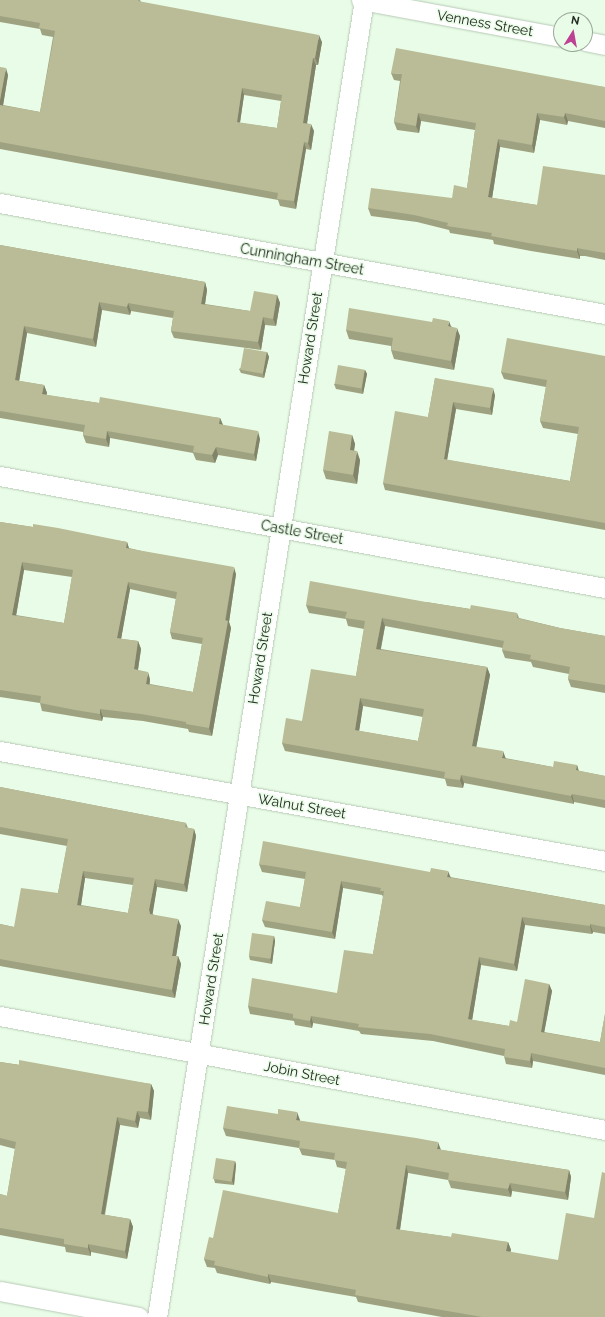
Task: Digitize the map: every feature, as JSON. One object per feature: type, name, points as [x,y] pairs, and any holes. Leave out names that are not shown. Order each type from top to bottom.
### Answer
[{"type":"street","name":"Venness Street","points":[[363,0],[553,36]]},
{"type":"street","name":"Howard Street","points":[[157,1317],[200,1054],[280,528],[363,0]]},
{"type":"street","points":[[593,43],[605,45]]},
{"type":"street","name":"Cunningham Street","points":[[0,203],[605,314]]},
{"type":"street","name":"Castle Street","points":[[0,476],[605,588]]},
{"type":"street","name":"Walnut Street","points":[[0,751],[605,861]]},
{"type":"street","name":"Jobin Street","points":[[0,1016],[605,1130]]},
{"type":"street","points":[[0,1292],[139,1317]]},
{"type":"building","points":[[0,0],[139,0],[138,1],[319,35],[315,58],[313,58],[303,123],[311,124],[308,143],[304,142],[294,201],[277,199],[278,193],[0,142],[0,105],[40,112],[55,31],[39,28],[40,23],[0,16]],"holes":[[[242,88],[282,95],[277,128],[237,122]]]},
{"type":"building","points":[[396,48],[605,87],[605,121],[565,113],[564,117],[537,113],[532,145],[498,139],[488,197],[537,205],[543,166],[605,175],[605,253],[577,248],[577,251],[491,236],[492,233],[447,226],[448,223],[414,215],[368,208],[371,188],[452,198],[454,185],[467,188],[476,123],[418,113],[416,126],[394,122],[402,74],[391,73]]},
{"type":"building","points":[[0,67],[6,68],[0,100]]},
{"type":"building","points":[[0,245],[205,282],[201,304],[250,311],[254,291],[277,295],[273,319],[263,317],[258,342],[171,331],[174,311],[128,303],[127,307],[99,302],[93,339],[24,326],[15,380],[44,385],[42,394],[99,403],[100,397],[220,418],[219,424],[258,431],[254,454],[216,447],[212,455],[193,452],[194,446],[107,431],[106,439],[83,435],[85,425],[0,411]]},
{"type":"building","points":[[349,308],[432,322],[433,318],[449,321],[448,326],[457,328],[451,361],[391,350],[393,338],[346,330]]},
{"type":"building","points":[[507,338],[605,356],[605,523],[383,483],[395,411],[428,417],[435,378],[493,388],[490,408],[453,402],[444,459],[570,481],[579,427],[540,421],[547,380],[501,372]]},
{"type":"building","points":[[244,348],[267,352],[263,374],[240,370]]},
{"type":"building","points":[[338,365],[365,370],[361,388],[335,384]]},
{"type":"building","points":[[329,431],[352,435],[350,450],[357,451],[353,475],[323,470]]},
{"type":"building","points":[[0,522],[33,527],[33,524],[58,528],[127,542],[126,548],[234,567],[225,620],[228,621],[209,728],[186,724],[186,722],[141,714],[100,709],[100,714],[75,710],[40,703],[41,696],[0,690]],"holes":[[[22,562],[73,570],[64,623],[12,615]],[[128,582],[177,592],[170,632],[203,638],[193,692],[146,684],[148,672],[134,669],[138,641],[117,638]]]},
{"type":"building","points":[[310,581],[470,609],[471,605],[517,613],[517,618],[605,636],[605,685],[568,679],[570,667],[530,659],[531,655],[502,650],[504,641],[382,618],[376,649],[487,667],[472,746],[503,751],[502,758],[553,767],[554,761],[577,765],[576,770],[605,776],[605,800],[572,794],[571,796],[461,775],[460,780],[444,778],[445,772],[282,743],[286,718],[302,721],[311,669],[356,676],[365,621],[345,618],[347,612],[306,605]],"holes":[[[360,698],[424,709],[418,741],[355,730]]]},
{"type":"building","points":[[0,787],[186,823],[185,827],[194,829],[184,884],[155,879],[149,910],[150,914],[178,919],[172,956],[178,956],[172,990],[0,959],[0,924],[14,927],[21,888],[58,893],[68,839],[0,827]],"holes":[[[83,871],[134,878],[128,913],[77,905]]]},
{"type":"building","points":[[263,841],[430,872],[431,868],[448,871],[447,877],[605,905],[605,927],[522,917],[514,964],[479,957],[468,1019],[509,1026],[510,1020],[517,1022],[525,979],[549,984],[541,1032],[600,1042],[605,1014],[605,1068],[531,1053],[530,1061],[504,1057],[505,1049],[430,1034],[358,1027],[359,1024],[311,1016],[310,1021],[293,1018],[293,1014],[248,1006],[252,978],[337,993],[344,950],[373,954],[384,891],[380,891],[381,888],[341,881],[332,932],[262,920],[266,901],[300,907],[306,872],[259,864]]},
{"type":"building","points":[[252,933],[274,936],[271,959],[249,956]]},
{"type":"building","points":[[19,1060],[151,1084],[148,1112],[137,1111],[135,1121],[117,1117],[101,1214],[130,1219],[125,1251],[88,1244],[88,1248],[64,1244],[64,1239],[0,1228],[0,1194],[7,1196],[16,1142],[0,1138],[0,1062],[19,1065]]},
{"type":"building","points":[[227,1106],[278,1114],[278,1109],[297,1112],[296,1120],[438,1142],[437,1149],[569,1170],[565,1192],[510,1183],[508,1189],[448,1180],[449,1173],[406,1165],[396,1229],[451,1237],[452,1233],[508,1242],[506,1251],[558,1260],[566,1213],[594,1218],[602,1172],[605,1173],[605,1317],[482,1317],[355,1295],[356,1290],[268,1274],[268,1277],[214,1265],[215,1261],[204,1259],[209,1237],[213,1238],[223,1190],[338,1213],[347,1162],[334,1160],[335,1153],[299,1148],[300,1141],[223,1128]]},
{"type":"building","points":[[216,1158],[235,1161],[231,1182],[213,1179]]}]
